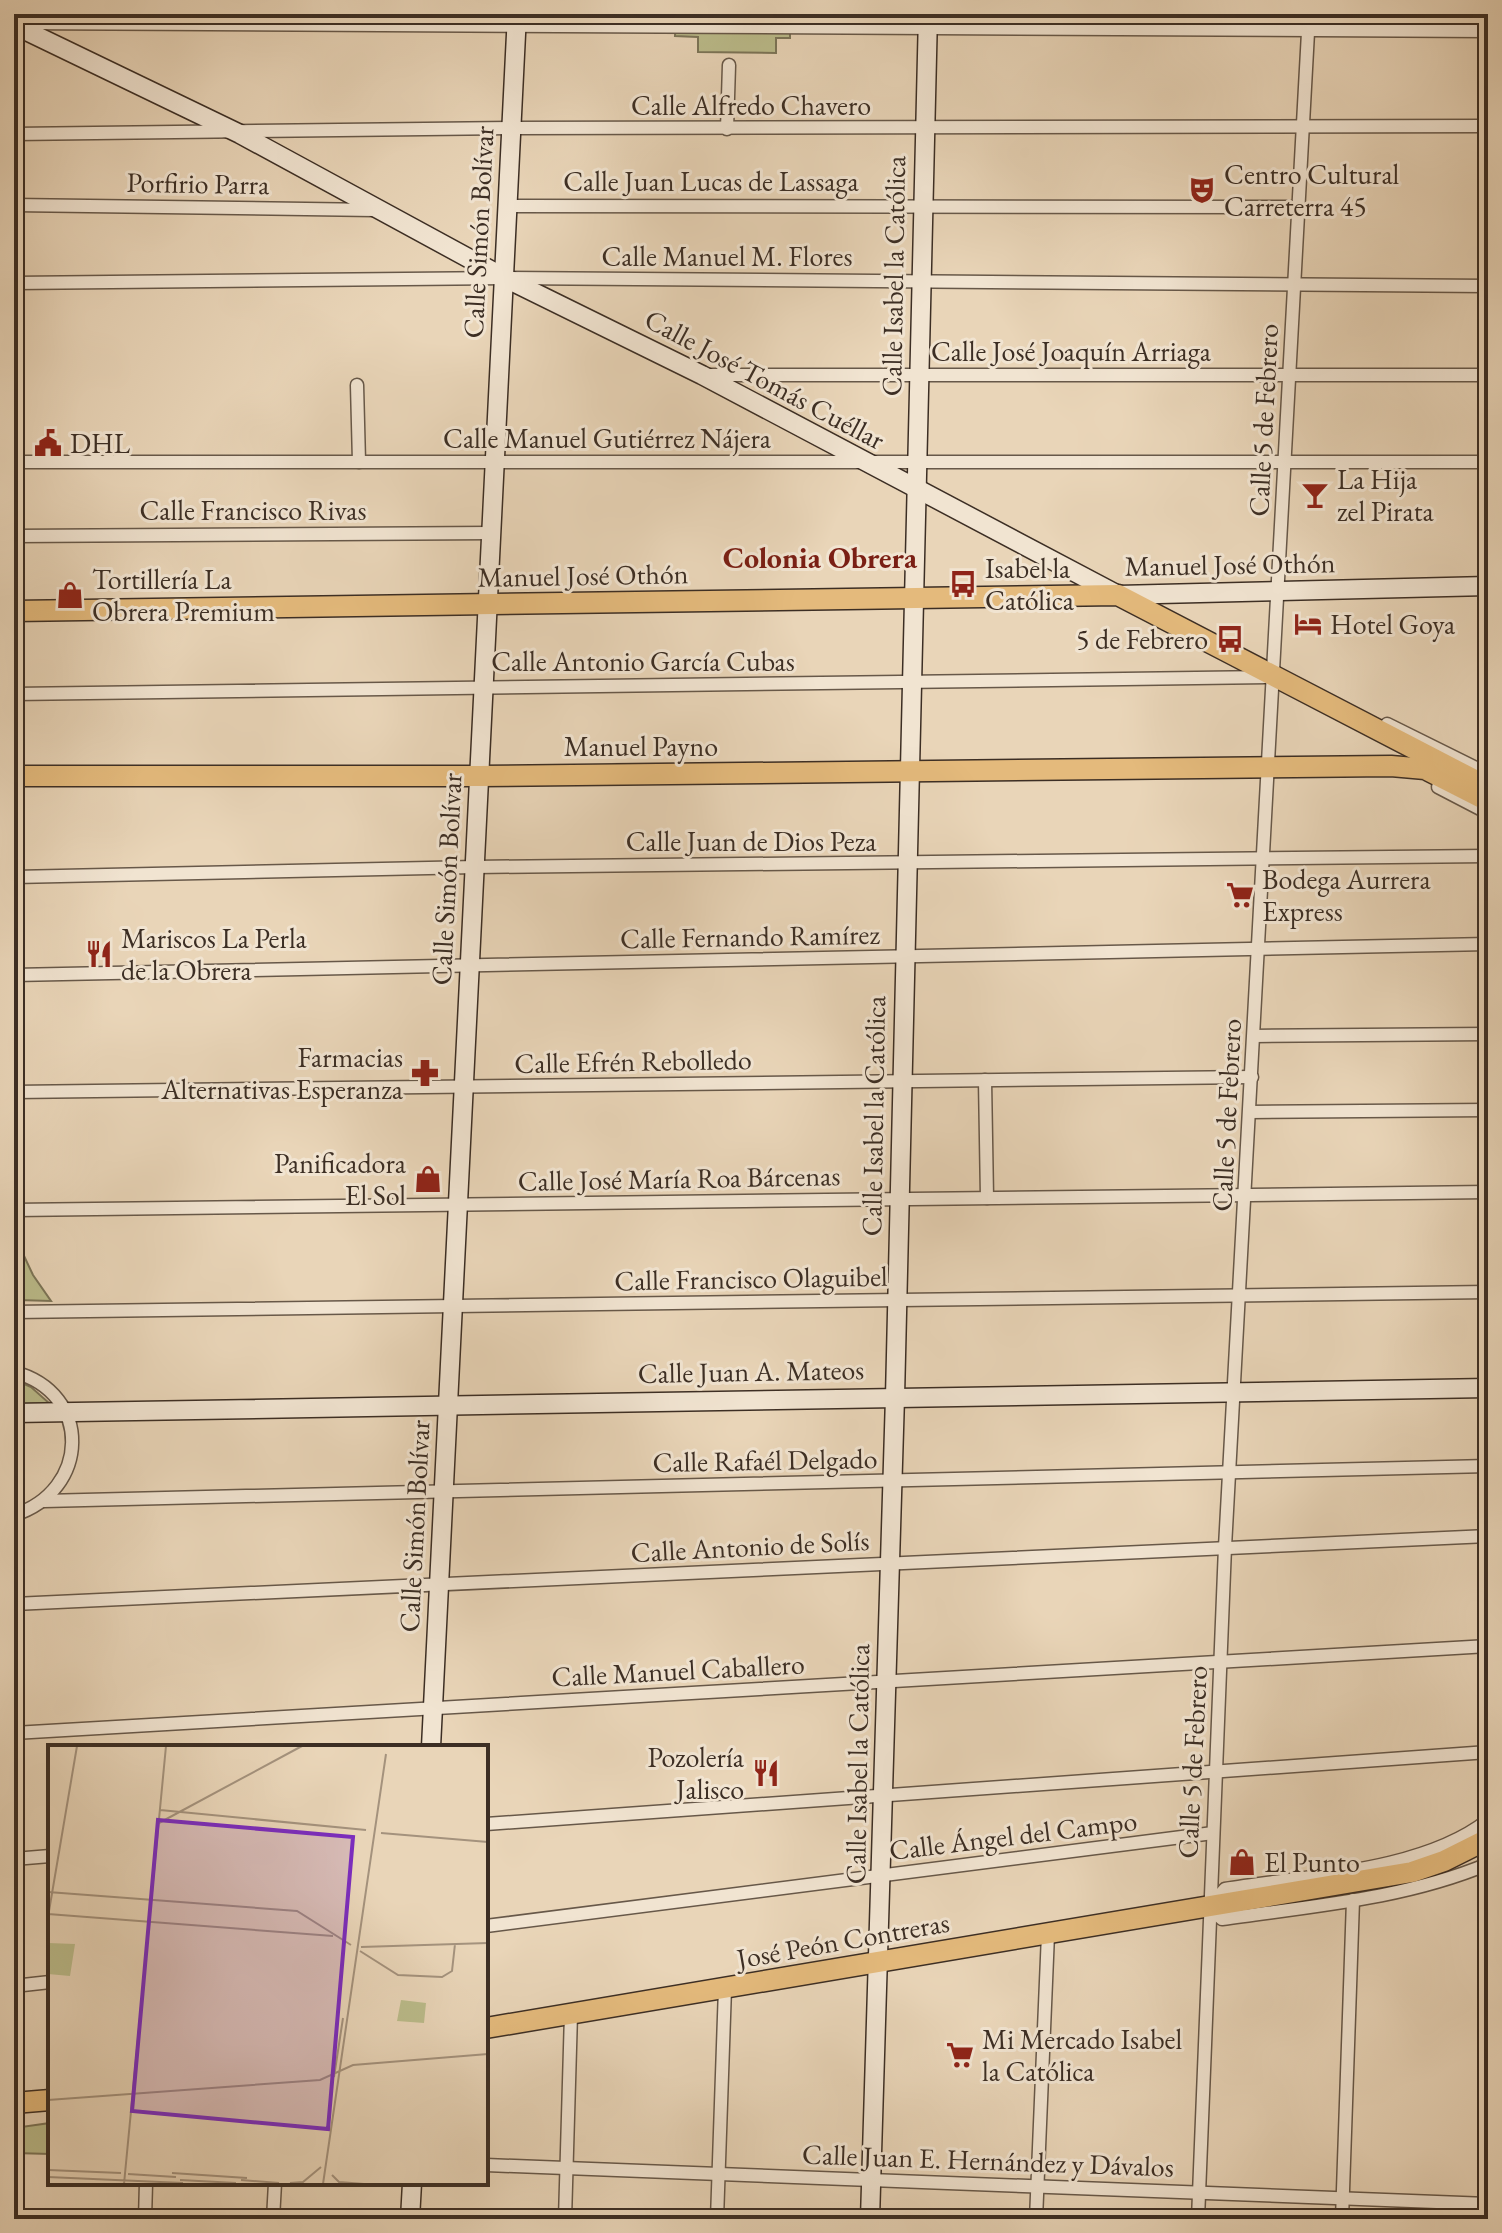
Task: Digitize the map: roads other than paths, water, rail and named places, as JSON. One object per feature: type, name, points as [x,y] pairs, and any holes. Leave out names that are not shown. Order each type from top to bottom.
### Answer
[{"type":"main road","name":"Manuel José Othón","points":[[14,611],[1118,595]]},
{"type":"main road","name":"Calle José Tomás Cuéllar","points":[[1118,595],[1488,787]]},
{"type":"main road","points":[[1268,768],[1417,767],[1488,801]]},
{"type":"main road","name":"Manuel Payno","points":[[14,776],[479,776],[1268,768]]},
{"type":"main road","name":"José Peón Contreras","points":[[488,2028],[1412,1872],[1444,1861],[1488,1839]]},
{"type":"main road","points":[[14,2103],[48,2100]]},
{"type":"street","points":[[14,23],[24,14]]},
{"type":"street","name":"Calle 5 de Febrero","points":[[1198,2219],[1225,1547],[1309,14]]},
{"type":"street","name":"Calle Simón Bolívar","points":[[431,1745],[517,21]]},
{"type":"street","points":[[14,23],[928,22],[1488,31]]},
{"type":"street","name":"Calle Isabel la Católica","points":[[870,2219],[883,1876],[928,22]]},
{"type":"street","name":"Calle José Tomás Cuéllar","points":[[14,23],[240,134],[505,278],[702,375],[916,491],[1118,595]]},
{"type":"street","points":[[727,129],[729,65]]},
{"type":"street","name":"Calle Alfredo Chavero","points":[[14,134],[240,134],[512,128],[1488,126]]},
{"type":"street","name":"Porfirio Parra","points":[[14,205],[381,210]]},
{"type":"street","name":"Calle Juan Lucas de Lassaga","points":[[508,206],[1299,207]]},
{"type":"street","name":"Calle Manuel M. Flores","points":[[14,283],[505,278],[1488,286]]},
{"type":"street","name":"Calle José Joaquín Arriaga","points":[[702,375],[1488,375]]},
{"type":"street","points":[[357,385],[359,462]]},
{"type":"street","name":"Calle Manuel Gutiérrez Nájera","points":[[14,462],[1488,462]]},
{"type":"street","name":"Calle Francisco Rivas","points":[[14,536],[492,533]]},
{"type":"street","name":"Manuel José Othón","points":[[1118,595],[1488,586]]},
{"type":"street","name":"Calle Antonio García Cubas","points":[[14,694],[1289,675],[1488,774]]},
{"type":"street","points":[[1318,768],[1346,774],[1408,774],[1488,813]]},
{"type":"street","name":"Calle Juan de Dios Peza","points":[[14,877],[475,867],[1488,856]]},
{"type":"street","name":"Calle Fernando Ramírez","points":[[14,975],[1488,944]]},
{"type":"street","points":[[1254,1036],[1488,1034]]},
{"type":"street","name":"Calle Efrén Rebolledo","points":[[14,1092],[1252,1077]]},
{"type":"street","points":[[985,1080],[987,1198]]},
{"type":"street","points":[[1250,1112],[1488,1110]]},
{"type":"street","name":"Calle José María Roa Bárcenas","points":[[14,1210],[1488,1192]]},
{"type":"street","name":"Calle Francisco Olaguibel","points":[[14,1312],[1488,1292]]},
{"type":"street","points":[[14,1372],[38,1381],[66,1412],[71,1428],[70,1461],[56,1490],[44,1501],[14,1515]]},
{"type":"street","name":"Calle Juan A. Mateos","points":[[14,1413],[448,1403],[1488,1388]]},
{"type":"street","name":"Calle Rafaél Delgado","points":[[44,1501],[1488,1466]]},
{"type":"street","name":"Calle Antonio de Solís","points":[[14,1604],[1488,1536]]},
{"type":"street","name":"Calle Manuel Caballero","points":[[14,1733],[1488,1646]]},
{"type":"street","points":[[488,1824],[1488,1752]]},
{"type":"street","name":"José Peón Contreras","points":[[1209,1907],[1225,1889],[1407,1856],[1445,1845],[1488,1820]]},
{"type":"street","name":"Calle Ángel del Campo","points":[[488,1926],[1213,1833]]},
{"type":"street","points":[[14,1859],[48,1856]]},
{"type":"street","points":[[1209,1907],[1222,1919],[1353,1900],[1424,1887],[1464,1876],[1488,1864]]},
{"type":"street","points":[[1342,2219],[1353,1900]]},
{"type":"street","points":[[1036,2219],[1048,1934]]},
{"type":"street","points":[[14,1986],[48,1982]]},
{"type":"street","points":[[717,2219],[725,1988]]},
{"type":"street","points":[[565,2219],[571,2014]]},
{"type":"street","name":"Calle Juan E. Hernández y Dávalos","points":[[488,2165],[1488,2204]]},
{"type":"street","points":[[145,2219],[146,2185]]},
{"type":"street","points":[[273,2219],[275,2185]]},
{"type":"street","points":[[410,2219],[412,2185]]},
{"type":"place","name":"Centro Cultural Carreterra 45","points":[[1202,190]]},
{"type":"place","name":"DHL","points":[[48,443]]},
{"type":"place","name":"La Hija zel Pirata","points":[[1315,495]]},
{"type":"place","name":"Isabel la Católica","points":[[963,584]]},
{"type":"place","name":"Tortillería La Obrera Premium","points":[[70,595]]},
{"type":"place","name":"Hotel Goya","points":[[1308,624]]},
{"type":"place","name":"5 de Febrero","points":[[1230,639]]},
{"type":"place","name":"Bodega Aurrera Express","points":[[1240,895]]},
{"type":"place","name":"Mariscos La Perla de la Obrera","points":[[99,954]]},
{"type":"place","name":"Farmacias Alternativas Esperanza","points":[[425,1073]]},
{"type":"place","name":"Panificadora El Sol","points":[[428,1179]]},
{"type":"place","name":"Pozolería Jalisco","points":[[766,1773]]},
{"type":"place","name":"El Punto","points":[[1242,1862]]},
{"type":"place","name":"Mi Mercado Isabel la Católica","points":[[960,2055]]},
{"type":"district","name":"Colonia Obrera","points":[[820,558]]}]
